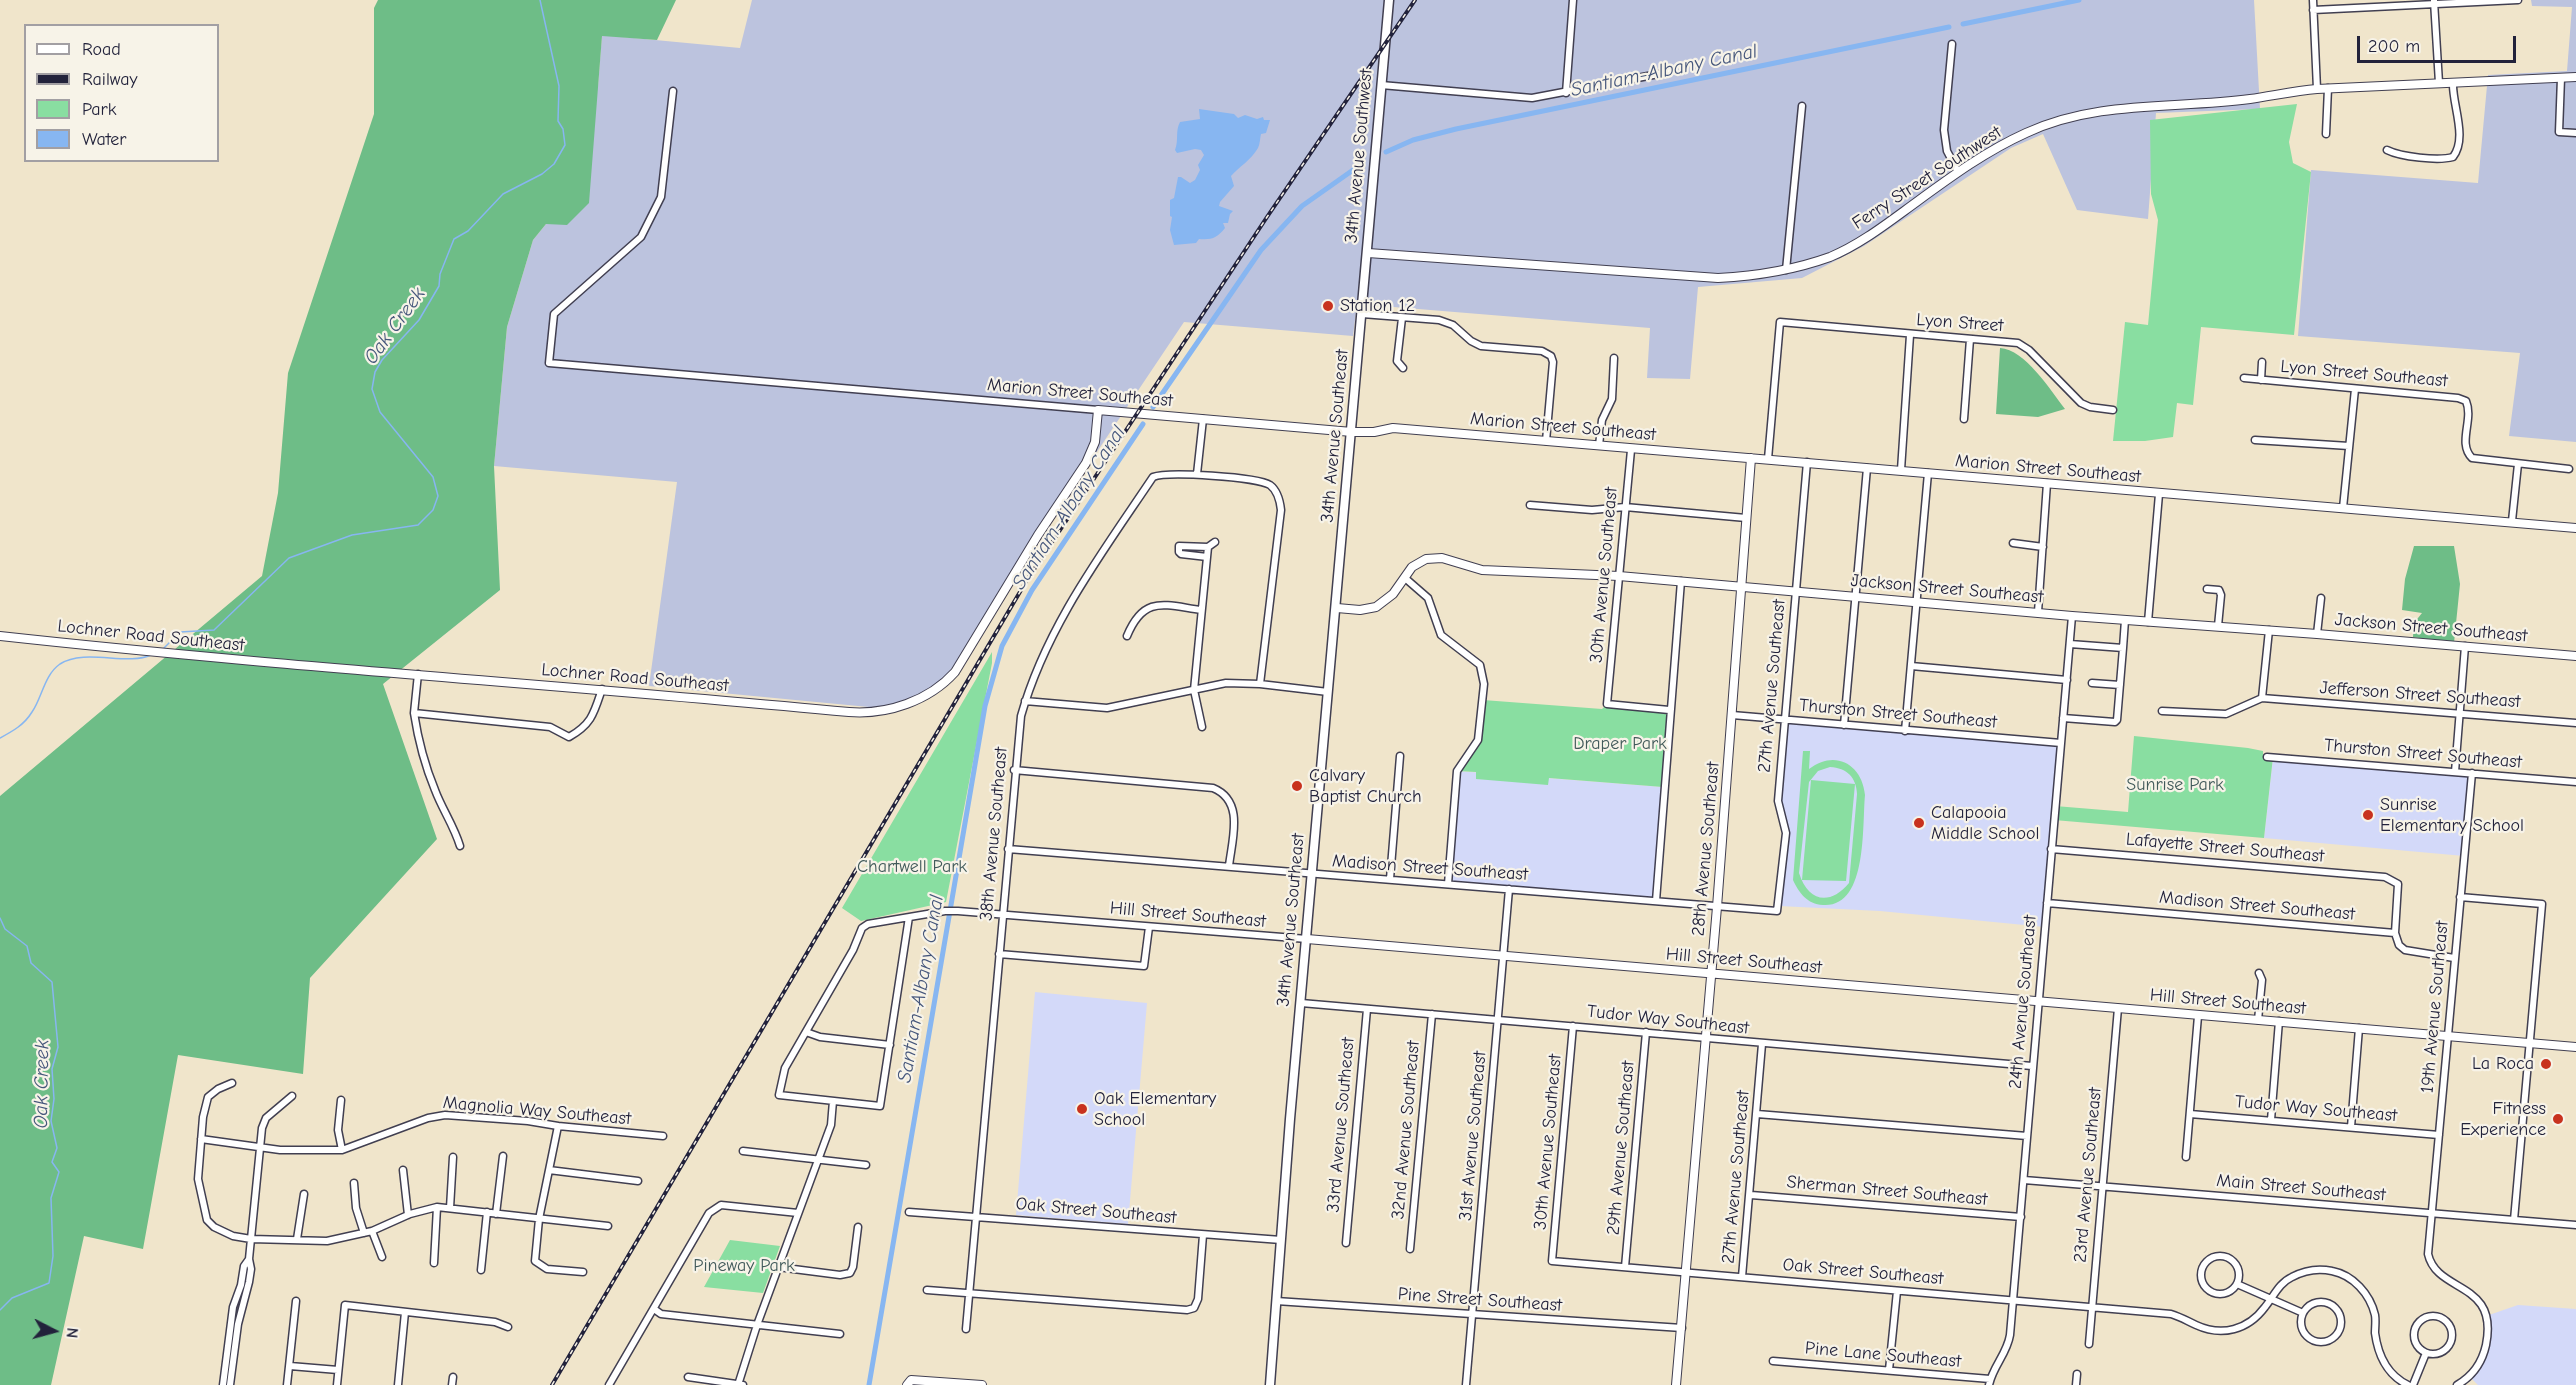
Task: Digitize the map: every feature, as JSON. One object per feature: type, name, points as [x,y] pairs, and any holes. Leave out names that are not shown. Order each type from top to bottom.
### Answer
[{"type":"main road","name":"34th Avenue Southwest","points":[[1362,314],[1389,0]]},
{"type":"main road","name":"34th Avenue Southeast","points":[[1270,1385],[1312,873],[1362,314]]},
{"type":"street","points":[[1566,93],[1573,0]]},
{"type":"street","points":[[2313,0],[2317,89]]},
{"type":"street","points":[[2343,0],[2343,8]]},
{"type":"street","points":[[2313,10],[2434,2],[2518,0]]},
{"type":"street","points":[[2434,2],[2439,83]]},
{"type":"street","points":[[1952,44],[1944,130],[1947,152],[1958,172]]},
{"type":"street","points":[[1381,85],[1523,99],[1566,93],[1669,72]]},
{"type":"street","name":"Ferry Street Southwest","points":[[1368,253],[1718,278],[1757,276],[1831,256],[1875,232],[1958,172],[2024,133],[2068,118],[2105,110],[2250,99],[2328,88],[2576,77]]},
{"type":"street","points":[[2561,78],[2559,132],[2576,133]]},
{"type":"street","points":[[2387,150],[2400,155],[2444,159],[2453,157],[2457,151],[2459,129],[2453,82]]},
{"type":"street","points":[[2326,134],[2328,88]]},
{"type":"street","name":"Marion Street Southeast","points":[[673,91],[661,197],[641,237],[554,314],[549,363],[1352,432],[1374,432],[1393,428],[1599,445],[1631,450],[1807,462],[2576,528]]},
{"type":"street","points":[[1786,270],[1802,106]]},
{"type":"street","points":[[1362,314],[1439,320],[1453,324],[1471,341],[1481,346],[1542,351],[1551,356],[1553,362],[1546,441]]},
{"type":"street","points":[[1402,318],[1397,361],[1403,368]]},
{"type":"street","name":"Lyon Street","points":[[1768,459],[1780,322],[2018,343],[2033,354],[2081,403],[2090,407],[2113,410]]},
{"type":"street","points":[[1901,470],[1910,335]]},
{"type":"street","points":[[1964,419],[1970,339]]},
{"type":"street","points":[[1599,445],[1602,420],[1612,399],[1614,358]]},
{"type":"street","points":[[2261,380],[2262,362]]},
{"type":"street","name":"Lyon Street Southeast","points":[[2244,378],[2466,400],[2470,410],[2466,452],[2472,458],[2569,469]]},
{"type":"street","points":[[2343,508],[2355,389]]},
{"type":"street","name":"Lochner Road Southeast","points":[[0,636],[162,654],[602,689],[858,713],[890,710],[919,699],[946,682],[955,672],[1038,536],[1086,463],[1095,442],[1098,410]]},
{"type":"street","points":[[1203,419],[1197,474],[1262,482],[1273,488],[1280,501],[1275,572],[1269,592],[1260,684]]},
{"type":"street","points":[[2255,440],[2349,446]]},
{"type":"street","name":"30th Avenue Southeast","points":[[1631,450],[1607,704],[1669,710]]},
{"type":"street","name":"28th Avenue Southeast","points":[[1676,1385],[1717,907],[1751,458]]},
{"type":"street","name":"27th Avenue Southeast","points":[[1777,910],[1786,833],[1778,801],[1807,462]]},
{"type":"street","points":[[2512,521],[2518,464]]},
{"type":"street","points":[[1844,725],[1867,468]]},
{"type":"street","points":[[1905,731],[1928,473]]},
{"type":"street","name":"38th Avenue Southeast","points":[[966,1329],[1014,770],[1025,701],[1038,664],[1065,611],[1153,477],[1161,474],[1197,474]]},
{"type":"street","points":[[2038,612],[2047,483]]},
{"type":"street","points":[[2148,622],[2159,494]]},
{"type":"street","points":[[1530,505],[1592,510],[1625,507],[1746,518]]},
{"type":"street","points":[[1206,557],[1182,554],[1178,549],[1182,544],[1208,547],[1215,542]]},
{"type":"street","points":[[2013,543],[2043,547]]},
{"type":"street","points":[[1202,727],[1194,690],[1208,547]]},
{"type":"street","name":"Jackson Street Southeast","points":[[1337,608],[1360,610],[1376,607],[1393,594],[1404,578],[1420,562],[1442,558],[1482,570],[1619,576],[2072,616],[2576,656]]},
{"type":"street","points":[[1404,578],[1428,598],[1441,635],[1480,665],[1484,684],[1478,740],[1457,771],[1448,884]]},
{"type":"street","points":[[1656,901],[1669,710],[1681,581]]},
{"type":"street","points":[[2207,589],[2219,590],[2221,595],[2218,627]]},
{"type":"street","points":[[2317,634],[2321,598]]},
{"type":"street","points":[[1127,636],[1138,614],[1149,607],[1162,605],[1201,610]]},
{"type":"street","name":"24th Avenue Southeast","points":[[1990,1382],[2008,1344],[2013,1301],[2072,616]]},
{"type":"street","points":[[2063,718],[2115,722],[2125,620]]},
{"type":"street","points":[[2162,711],[2226,714],[2262,698],[2269,630]]},
{"type":"street","points":[[2070,644],[2123,648]]},
{"type":"street","points":[[2455,772],[2465,646]]},
{"type":"street","points":[[1911,666],[2067,680]]},
{"type":"street","points":[[418,674],[414,714],[417,734],[435,791],[460,846]]},
{"type":"street","points":[[1025,701],[1107,708],[1226,683],[1260,684],[1329,692]]},
{"type":"street","points":[[2092,683],[2120,684]]},
{"type":"street","points":[[414,714],[550,727],[569,737],[583,729],[593,717],[602,689]]},
{"type":"street","name":"Jefferson Street Southeast","points":[[2262,698],[2576,723]]},
{"type":"street","name":"Thurston Street Southeast","points":[[1732,715],[2061,743]]},
{"type":"street","points":[[1390,879],[1400,756]]},
{"type":"street","name":"Thurston Street Southeast","points":[[2266,757],[2576,782]]},
{"type":"street","points":[[1014,770],[1213,788],[1229,798],[1235,816],[1229,866]]},
{"type":"street","name":"19th Avenue Southeast","points":[[2457,1385],[2476,1371],[2485,1352],[2488,1334],[2487,1319],[2482,1306],[2469,1291],[2442,1277],[2430,1265],[2429,1244],[2472,773]]},
{"type":"street","name":"Madison Street Southeast","points":[[1008,849],[1777,910]]},
{"type":"street","name":"Lafayette Street Southeast","points":[[2051,849],[2385,877],[2395,881],[2399,889],[2395,933]]},
{"type":"street","name":"31st Avenue Southeast","points":[[1466,1385],[1500,1020],[1509,889]]},
{"type":"street","points":[[2460,897],[2542,903],[2514,1220]]},
{"type":"street","name":"Madison Street Southeast","points":[[2047,903],[2395,933]]},
{"type":"street","name":"Hill Street Southeast","points":[[833,1101],[779,1095],[785,1068],[857,944],[862,928],[868,924],[945,911],[1307,939],[2576,1047]]},
{"type":"street","points":[[688,1377],[740,1385],[757,1325],[831,1125],[833,1101],[880,1106],[910,925],[909,917]]},
{"type":"street","points":[[999,954],[1144,966],[1149,927]]},
{"type":"street","points":[[2395,933],[2399,945],[2405,950],[2454,958]]},
{"type":"street","points":[[2258,1020],[2262,980],[2259,973]]},
{"type":"street","name":"Tudor Way Southeast","points":[[1301,1003],[1646,1032],[1706,1040],[2032,1066]]},
{"type":"street","name":"23rd Avenue Southeast","points":[[2089,1344],[2118,1008]]},
{"type":"street","name":"33rd Avenue Southeast","points":[[1346,1243],[1367,1009]]},
{"type":"street","name":"32nd Avenue Southeast","points":[[1410,1249],[1432,1014]]},
{"type":"street","points":[[2186,1157],[2198,1016]]},
{"type":"street","points":[[2271,1120],[2279,1021]]},
{"type":"street","name":"30th Avenue Southeast","points":[[1552,1261],[1573,1026]]},
{"type":"street","points":[[2351,1127],[2360,1028]]},
{"type":"street","points":[[806,1032],[820,1037],[890,1045]]},
{"type":"street","name":"29th Avenue Southeast","points":[[1625,1267],[1646,1032]]},
{"type":"street","name":"27th Avenue Southeast","points":[[1742,1277],[1751,1195],[1762,1044]]},
{"type":"street","points":[[232,1083],[218,1089],[208,1097],[201,1139],[198,1179],[207,1220],[224,1232],[251,1239],[327,1241],[372,1231],[408,1215],[437,1207],[608,1226]]},
{"type":"street","points":[[224,1385],[237,1308],[249,1282],[249,1259],[262,1128],[266,1118],[292,1096]]},
{"type":"street","points":[[342,1100],[338,1130],[342,1150]]},
{"type":"street","points":[[1757,1114],[2027,1136]]},
{"type":"street","name":"Tudor Way Southeast","points":[[2190,1114],[2439,1135]]},
{"type":"street","name":"Magnolia Way Southeast","points":[[201,1139],[307,1152],[342,1150],[428,1118],[445,1115],[528,1121],[663,1136]]},
{"type":"street","points":[[558,1126],[534,1254],[538,1266],[583,1272]]},
{"type":"street","points":[[743,1151],[866,1165]]},
{"type":"street","points":[[450,1208],[453,1156]]},
{"type":"street","points":[[496,1214],[503,1156]]},
{"type":"street","points":[[403,1170],[408,1215]]},
{"type":"street","points":[[549,1170],[638,1180]]},
{"type":"street","name":"Main Street Southeast","points":[[2024,1180],[2576,1225]]},
{"type":"street","points":[[354,1183],[356,1208],[364,1233]]},
{"type":"street","points":[[297,1239],[304,1194]]},
{"type":"street","name":"Sherman Street Southeast","points":[[1751,1195],[2021,1217]]},
{"type":"street","points":[[609,1385],[703,1222],[715,1209],[721,1205],[798,1212]]},
{"type":"street","points":[[434,1263],[437,1207]]},
{"type":"street","points":[[481,1270],[487,1212]]},
{"type":"street","name":"Oak Street Southeast","points":[[909,1212],[1281,1240]]},
{"type":"street","points":[[778,1267],[840,1275],[850,1273],[853,1267],[858,1227]]},
{"type":"street","points":[[372,1231],[382,1257]]},
{"type":"street","points":[[927,1290],[1187,1310],[1194,1308],[1198,1299],[1203,1235]]},
{"type":"street","points":[[2214,1257],[2228,1258],[2238,1269],[2237,1284],[2226,1293],[2211,1292],[2202,1281],[2203,1267],[2214,1257]]},
{"type":"street","name":"Oak Street Southeast","points":[[1552,1261],[2171,1314],[2209,1330],[2224,1331],[2247,1325],[2257,1317],[2278,1288],[2288,1279],[2307,1271],[2329,1270],[2347,1276],[2364,1291],[2375,1315],[2378,1348],[2383,1362],[2393,1375],[2410,1385]]},
{"type":"street","points":[[2237,1284],[2303,1313]]},
{"type":"street","points":[[1889,1370],[1897,1290]]},
{"type":"street","points":[[287,1385],[296,1301]]},
{"type":"street","name":"Pine Street Southeast","points":[[1276,1301],[1682,1329]]},
{"type":"street","points":[[2316,1302],[2331,1304],[2340,1316],[2338,1332],[2326,1341],[2311,1339],[2301,1327],[2303,1313],[2316,1302]]},
{"type":"street","points":[[337,1385],[345,1305],[495,1322],[508,1328]]},
{"type":"street","points":[[654,1309],[662,1314],[840,1334]]},
{"type":"street","points":[[398,1385],[405,1312]]},
{"type":"street","points":[[2440,1317],[2451,1330],[2448,1346],[2442,1352],[2426,1353],[2414,1341],[2417,1324],[2423,1318],[2440,1317]]},
{"type":"street","points":[[230,1385],[232,1342]]},
{"type":"street","points":[[2410,1385],[2426,1353]]},
{"type":"street","name":"Pine Lane Southeast","points":[[1773,1361],[1889,1370],[1990,1382]]},
{"type":"street","points":[[290,1366],[339,1370]]},
{"type":"street","points":[[2076,1385],[2077,1374]]},
{"type":"street","points":[[452,1385],[453,1377]]},
{"type":"street","points":[[907,1383],[982,1385]]},
{"type":"shaded area","points":[[752,0],[2254,0],[2260,109],[2156,113],[2148,219],[2077,210],[2043,134],[2011,148],[1864,246],[1802,278],[1698,287],[1690,379],[1647,378],[1650,328],[1357,304],[1353,336],[1184,322],[946,677],[916,701],[879,708],[649,686],[677,482],[494,466],[507,327],[533,240],[546,224],[598,86],[602,35],[740,48]]},
{"type":"shaded area","points":[[2531,0],[2576,0],[2576,442],[2509,436],[2520,353],[2298,336],[2311,170],[2478,183],[2488,75],[2567,71],[2572,7],[2532,6]]},
{"type":"shaded area","name":"Calapooia Middle School","points":[[1784,719],[2061,743],[2045,927],[1880,911],[1779,906],[1786,833],[1779,807]]},
{"type":"shaded area","name":"Sunrise Elementary School","points":[[2273,757],[2472,773],[2464,856],[2264,838]]},
{"type":"shaded area","points":[[1457,771],[1663,787],[1656,901],[1448,884]]},
{"type":"shaded area","name":"Oak Elementary School","points":[[1035,992],[1147,1003],[1128,1224],[1016,1215]]},
{"type":"shaded area","points":[[2518,1305],[2576,1309],[2576,1385],[2478,1385],[2472,1379],[2482,1365],[2488,1350],[2489,1315]]},
{"type":"green space","points":[[378,0],[676,0],[657,40],[602,36],[589,203],[567,225],[546,224],[533,240],[507,327],[494,466],[500,590],[383,684],[437,839],[310,978],[303,1074],[178,1055],[143,1249],[84,1236],[51,1385],[0,1385],[0,796],[262,576],[278,493],[288,373],[374,114],[374,8]]},
{"type":"green space","points":[[2297,104],[2289,142],[2293,163],[2311,172],[2294,335],[2201,327],[2193,405],[2177,403],[2173,437],[2145,441],[2113,441],[2125,322],[2148,325],[2158,220],[2151,194],[2150,120]]},
{"type":"green space","points":[[2000,348],[2019,355],[2028,363],[2065,409],[2038,417],[1996,414]]},
{"type":"green space","points":[[2414,546],[2454,546],[2460,584],[2454,643],[2413,637],[2414,623],[2422,613],[2402,610],[2405,579]]},
{"type":"green space","name":"Chartwell Park","points":[[992,652],[992,663],[946,902],[861,921],[842,908]]},
{"type":"green space","name":"Draper Park","points":[[1483,700],[1602,709],[1607,704],[1669,710],[1663,787],[1549,778],[1548,785],[1476,779],[1476,772],[1457,771],[1478,740]]},
{"type":"green space","name":"Sunrise Park","points":[[2134,736],[2248,748],[2263,751],[2263,757],[2273,757],[2264,838],[2054,820],[2055,806],[2128,812]]},
{"type":"green space","points":[[1803,751],[1810,751],[1809,769],[1828,760],[1837,760],[1846,763],[1859,775],[1865,795],[1860,863],[1848,893],[1838,902],[1823,905],[1812,902],[1801,893],[1793,880]],"holes":[[[1830,767],[1850,774],[1857,794],[1849,883],[1842,890],[1827,898],[1814,895],[1808,890],[1799,873],[1809,782],[1818,771]]]},
{"type":"green space","points":[[1811,780],[1855,784],[1846,881],[1802,880]]},
{"type":"green space","name":"Pineway Park","points":[[730,1240],[780,1246],[763,1293],[704,1287]]},
{"type":"water","points":[[1199,109],[1234,114],[1238,118],[1245,115],[1270,120],[1266,133],[1261,134],[1258,148],[1231,176],[1234,186],[1220,202],[1219,206],[1233,211],[1228,223],[1223,223],[1225,228],[1214,238],[1199,239],[1196,243],[1174,245],[1170,230],[1172,217],[1170,216],[1170,200],[1174,198],[1178,177],[1190,183],[1195,180],[1200,170],[1198,165],[1204,155],[1201,150],[1195,149],[1177,153],[1175,150],[1178,129],[1180,122],[1200,119]]},
{"type":"waterway","name":"Oak Creek","points":[[163,649],[180,632],[214,630],[289,558],[352,535],[418,525],[433,510],[438,496],[433,477],[380,412],[372,389],[375,372],[382,360],[419,320],[439,286],[440,274],[454,239],[468,231],[503,194],[542,174],[554,164],[565,145],[563,129],[558,121],[559,86],[540,0]]},
{"type":"waterway","name":"Santiam-Albany Canal","points":[[1963,24],[2079,0]]},
{"type":"waterway","name":"Santiam-Albany Canal","points":[[1386,152],[1413,140],[1456,129],[1949,27]]},
{"type":"waterway","name":"Santiam-Albany Canal","points":[[1153,407],[1261,250],[1302,206],[1363,163]]},
{"type":"waterway","name":"Santiam-Albany Canal","points":[[869,1385],[985,706],[1002,646],[1032,590],[1143,424]]},
{"type":"waterway","name":"Oak Creek","points":[[0,738],[29,717],[50,674],[60,664],[81,657],[130,659],[151,655]]},
{"type":"waterway","name":"Oak Creek","points":[[0,918],[5,929],[27,946],[31,963],[52,982],[58,1047],[52,1069],[54,1099],[51,1121],[57,1148],[52,1162],[59,1172],[51,1198],[53,1256],[49,1283],[12,1298],[0,1310]]},
{"type":"railway","points":[[552,1385],[1027,580],[1267,217],[1415,0]]},
{"type":"place","name":"Station 12","points":[[1328,306]]},
{"type":"place","name":"Calvary Baptist Church","points":[[1297,786]]},
{"type":"place","name":"Sunrise Elementary School","points":[[2368,815]]},
{"type":"place","name":"Calapooia Middle School","points":[[1919,823]]},
{"type":"place","name":"La Roca","points":[[2546,1064]]},
{"type":"place","name":"Oak Elementary School","points":[[1082,1109]]},
{"type":"place","name":"Fitness Experience","points":[[2558,1119]]}]
